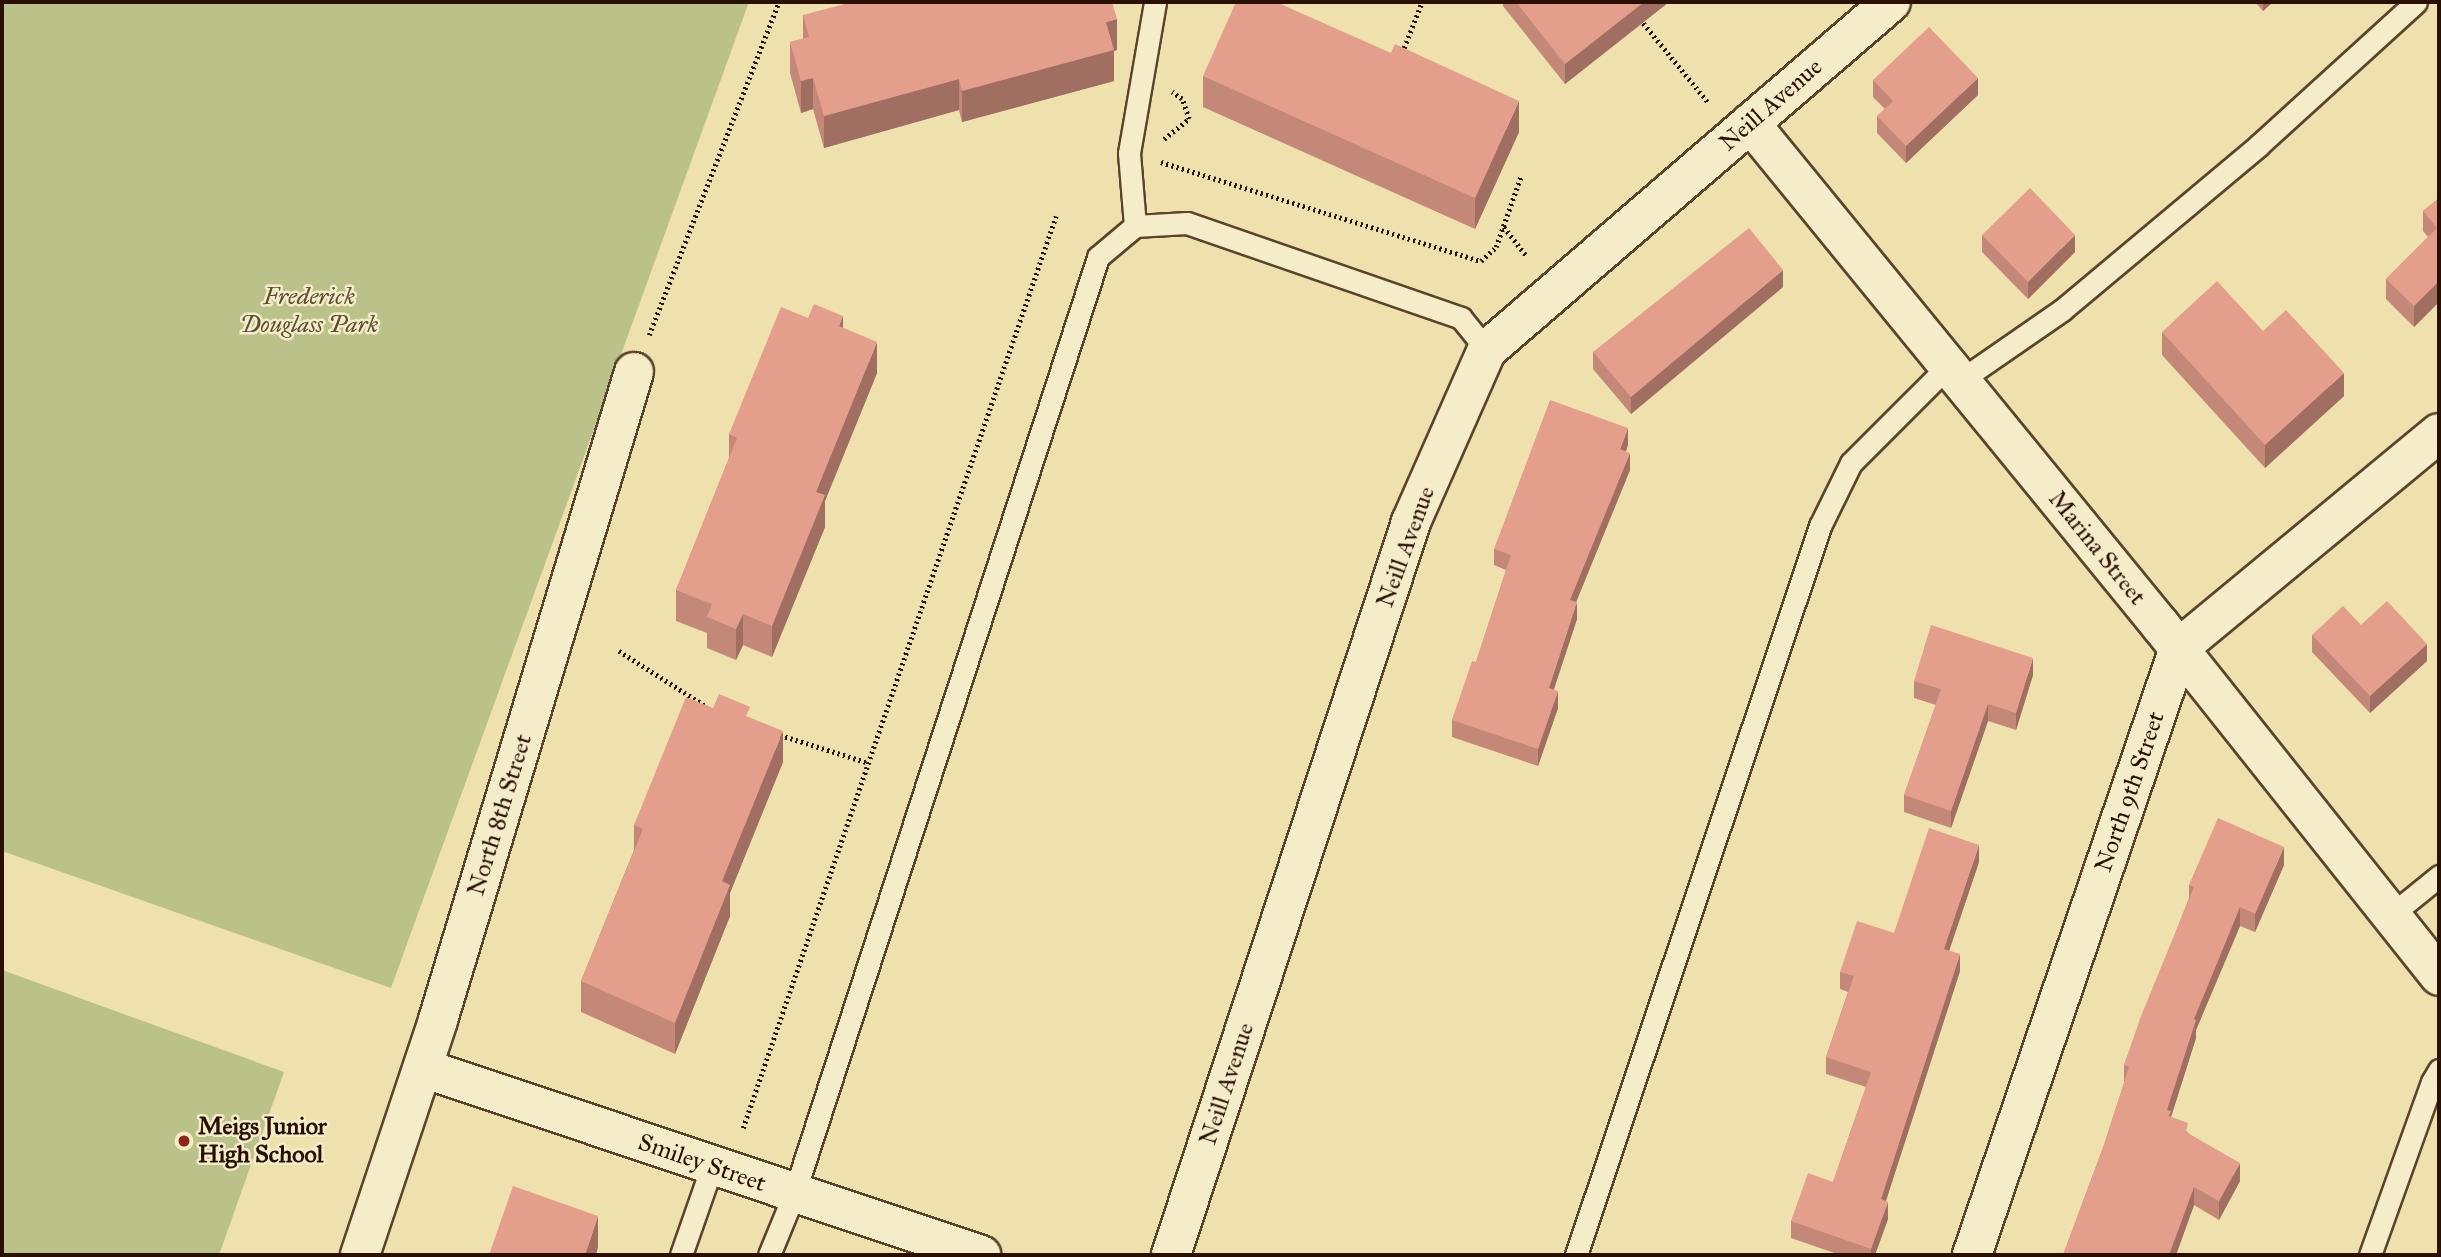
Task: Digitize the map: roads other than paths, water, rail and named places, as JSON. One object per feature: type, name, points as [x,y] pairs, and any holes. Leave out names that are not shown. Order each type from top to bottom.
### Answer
[{"type":"street","name":"Neill Avenue","points":[[1171,1255],[1411,522],[1486,350],[1891,2]]},
{"type":"street","name":"Marina Street","points":[[1750,123],[2179,648],[2439,976]]},
{"type":"street","name":"North 8th Street","points":[[360,1255],[423,1068],[634,372]]},
{"type":"street","points":[[2179,648],[2439,433]]},
{"type":"street","name":"North 9th Street","points":[[1972,1255],[2179,648]]},
{"type":"street","name":"Smiley Street","points":[[423,1068],[981,1255]]},
{"type":"lane","points":[[1135,226],[1129,153],[1155,2]]},
{"type":"lane","points":[[1576,1255],[1820,526],[1851,463],[1955,372],[2062,310],[2259,145],[2416,2]]},
{"type":"lane","points":[[769,1255],[793,1194],[1098,257],[1135,226],[1187,223],[1461,318],[1486,350]]},
{"type":"lane","points":[[2391,915],[2439,876]]},
{"type":"lane","points":[[2370,1255],[2432,1082],[2439,1070]]},
{"type":"lane","points":[[681,1255],[712,1166]]},
{"type":"place","name":"Meigs Junior High School","points":[[184,1141]]},
{"type":"park label","name":"Frederick Douglass Park","points":[[309,311]]}]
